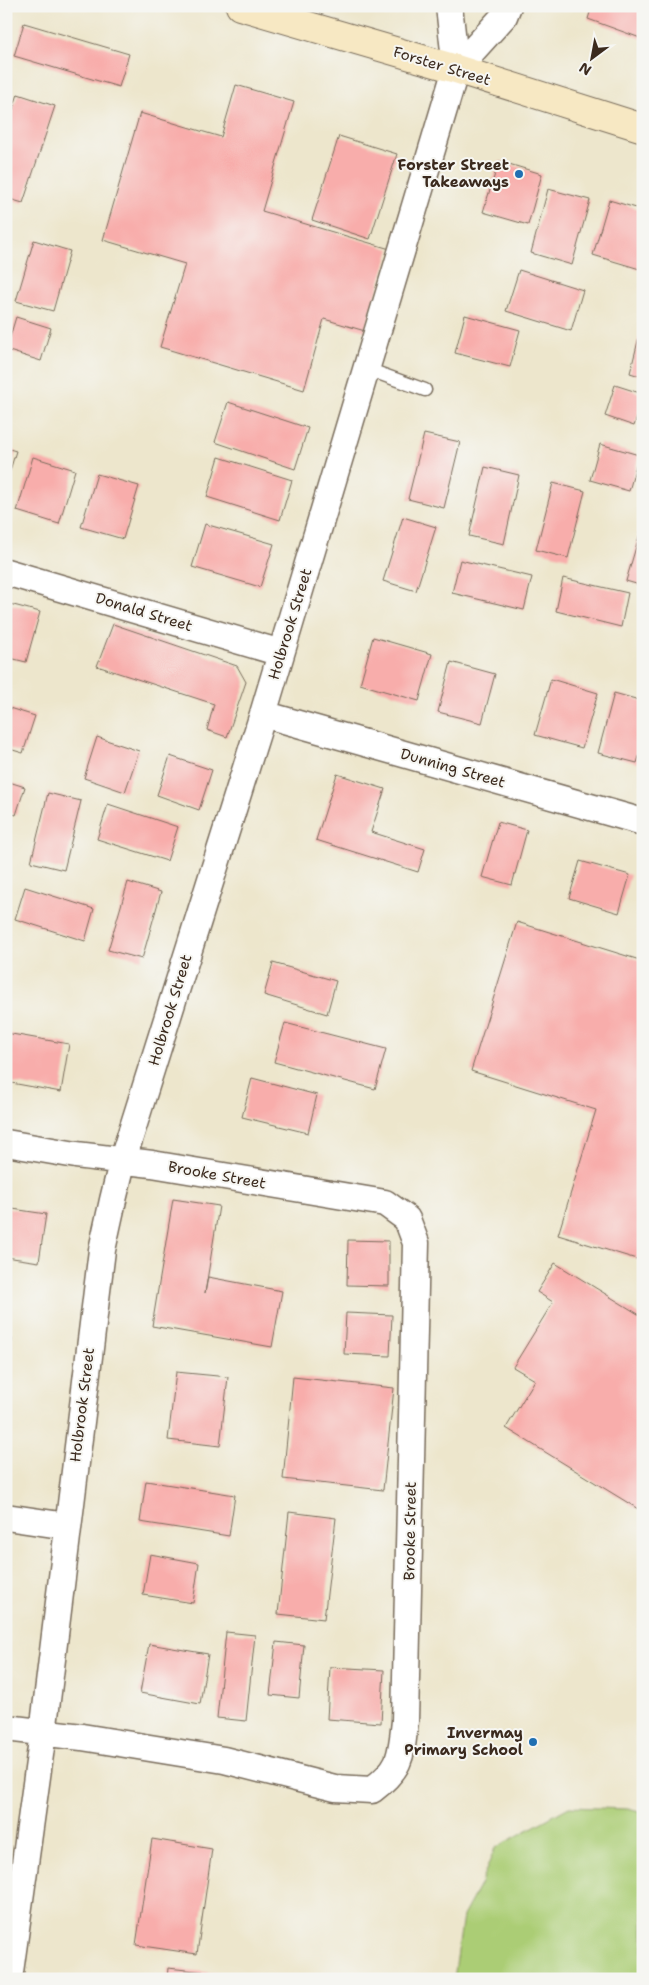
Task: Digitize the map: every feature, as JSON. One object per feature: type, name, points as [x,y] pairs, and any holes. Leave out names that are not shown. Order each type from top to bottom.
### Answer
[{"type":"street","name":"Forster Street","points":[[240,6],[456,69],[643,128]]},
{"type":"street","name":"Holbrook Street","points":[[10,1979],[43,1733],[102,1250],[123,1159],[263,714],[456,69],[449,6]]},
{"type":"street","name":"Holbrook Street","points":[[456,69],[504,16],[508,6]]},
{"type":"street","name":"Donald Street","points":[[6,572],[281,653]]},
{"type":"street","name":"Dunning Street","points":[[263,714],[643,822]]},
{"type":"street","name":"Brooke Street","points":[[6,1143],[76,1155],[123,1159],[385,1203],[407,1219],[416,1243],[405,1721],[402,1753],[390,1776],[372,1790],[335,1788],[224,1760],[6,1728]]},
{"type":"street","points":[[6,1517],[67,1526]]},
{"type":"lane","points":[[367,369],[425,390]]},
{"type":"green space","points":[[569,1807],[628,1809],[643,1813],[643,1979],[454,1979],[463,1916],[480,1885],[495,1848]]},
{"type":"building","points":[[592,6],[643,6],[643,39],[588,19]]},
{"type":"building","points":[[24,23],[129,54],[119,87],[14,56]]},
{"type":"building","points":[[236,85],[294,102],[262,211],[390,249],[365,331],[324,319],[304,390],[160,347],[185,264],[103,240],[140,113],[221,137]]},
{"type":"building","points":[[18,94],[55,106],[23,203],[6,198],[6,130]]},
{"type":"building","points":[[339,136],[397,154],[370,239],[312,220]]},
{"type":"building","points":[[499,161],[542,174],[528,225],[483,212]]},
{"type":"building","points":[[548,189],[590,200],[572,265],[531,253]]},
{"type":"building","points":[[609,200],[643,210],[643,270],[593,255]]},
{"type":"building","points":[[34,240],[70,251],[53,311],[16,301]]},
{"type":"building","points":[[519,270],[583,290],[571,331],[506,311]]},
{"type":"building","points":[[465,315],[520,330],[510,367],[455,353]]},
{"type":"building","points":[[16,317],[51,328],[41,361],[6,350]]},
{"type":"building","points":[[639,337],[643,339],[643,377],[630,373]]},
{"type":"building","points":[[615,385],[643,394],[643,401],[634,426],[605,416]]},
{"type":"building","points":[[228,402],[308,428],[295,469],[215,442]]},
{"type":"building","points":[[424,434],[460,442],[444,508],[408,499]]},
{"type":"building","points":[[600,444],[639,455],[629,491],[590,480]]},
{"type":"building","points":[[6,448],[16,451],[7,480],[6,480]]},
{"type":"building","points":[[33,457],[75,470],[59,524],[17,511]]},
{"type":"building","points":[[219,457],[292,480],[280,520],[207,497]]},
{"type":"building","points":[[485,467],[519,475],[504,544],[469,536]]},
{"type":"building","points":[[97,474],[139,486],[123,539],[81,527]]},
{"type":"building","points":[[553,483],[585,491],[568,558],[536,550]]},
{"type":"building","points":[[403,517],[436,527],[416,591],[383,581]]},
{"type":"building","points":[[643,523],[643,586],[626,581]]},
{"type":"building","points":[[205,524],[274,544],[260,587],[192,567]]},
{"type":"building","points":[[460,560],[532,577],[524,610],[452,593]]},
{"type":"building","points":[[563,578],[628,593],[621,627],[556,611]]},
{"type":"building","points":[[6,603],[40,612],[26,662],[6,657]]},
{"type":"building","points":[[113,624],[237,666],[246,682],[227,737],[207,730],[214,704],[97,666]]},
{"type":"building","points":[[373,637],[432,654],[419,701],[360,684]]},
{"type":"building","points":[[451,662],[495,674],[482,723],[438,712]]},
{"type":"building","points":[[551,679],[598,693],[582,748],[535,735]]},
{"type":"building","points":[[614,693],[643,701],[643,744],[637,763],[598,753]]},
{"type":"building","points":[[6,707],[35,716],[23,753],[6,748]]},
{"type":"building","points":[[97,737],[139,751],[125,792],[84,778]]},
{"type":"building","points":[[170,756],[212,770],[199,810],[157,795]]},
{"type":"building","points":[[337,774],[385,789],[371,832],[425,849],[418,872],[316,840]]},
{"type":"building","points":[[6,781],[25,787],[16,815],[6,812]]},
{"type":"building","points":[[48,793],[81,801],[64,870],[31,862]]},
{"type":"building","points":[[108,804],[178,827],[167,861],[97,839]]},
{"type":"building","points":[[498,822],[527,830],[512,885],[482,877]]},
{"type":"building","points":[[580,861],[630,875],[619,913],[569,898]]},
{"type":"building","points":[[128,882],[161,892],[142,959],[108,950]]},
{"type":"building","points":[[25,887],[94,909],[85,941],[15,919]]},
{"type":"building","points":[[517,922],[643,961],[643,1261],[558,1235],[596,1110],[471,1071]]},
{"type":"building","points":[[273,963],[336,981],[327,1014],[264,995]]},
{"type":"building","points":[[285,1023],[386,1049],[375,1089],[274,1062]]},
{"type":"building","points":[[6,1033],[69,1044],[61,1092],[6,1082]]},
{"type":"building","points":[[252,1078],[317,1095],[308,1133],[242,1117]]},
{"type":"building","points":[[173,1199],[219,1206],[205,1293],[208,1277],[282,1291],[272,1347],[152,1326]]},
{"type":"building","points":[[6,1208],[46,1214],[39,1262],[6,1257]]},
{"type":"building","points":[[348,1240],[389,1241],[389,1286],[347,1285]]},
{"type":"building","points":[[555,1263],[643,1317],[643,1512],[506,1428],[535,1380],[513,1367],[553,1302],[537,1292]]},
{"type":"building","points":[[346,1313],[392,1315],[390,1356],[344,1354]]},
{"type":"building","points":[[6,1338],[12,1339],[8,1378],[6,1378]]},
{"type":"building","points":[[176,1372],[228,1377],[220,1446],[168,1440]]},
{"type":"building","points":[[293,1377],[394,1388],[383,1490],[283,1479]]},
{"type":"building","points":[[6,1410],[11,1410],[8,1438],[6,1438]]},
{"type":"building","points":[[146,1481],[235,1495],[229,1536],[140,1522]]},
{"type":"building","points":[[289,1512],[336,1518],[324,1619],[278,1614]]},
{"type":"building","points":[[150,1554],[199,1563],[193,1603],[143,1595]]},
{"type":"building","points":[[226,1632],[255,1635],[246,1721],[217,1718]]},
{"type":"building","points":[[276,1642],[304,1645],[299,1698],[270,1695]]},
{"type":"building","points":[[149,1644],[208,1654],[200,1704],[140,1693]]},
{"type":"building","points":[[330,1667],[384,1670],[381,1723],[327,1719]]},
{"type":"building","points":[[152,1839],[212,1849],[197,1954],[136,1945]]},
{"type":"building","points":[[168,1968],[251,1977],[251,1979],[167,1979]]},
{"type":"place","name":"Forster Street Takeaways","points":[[519,174]]},
{"type":"place","name":"Invermay Primary School","points":[[533,1742]]}]
